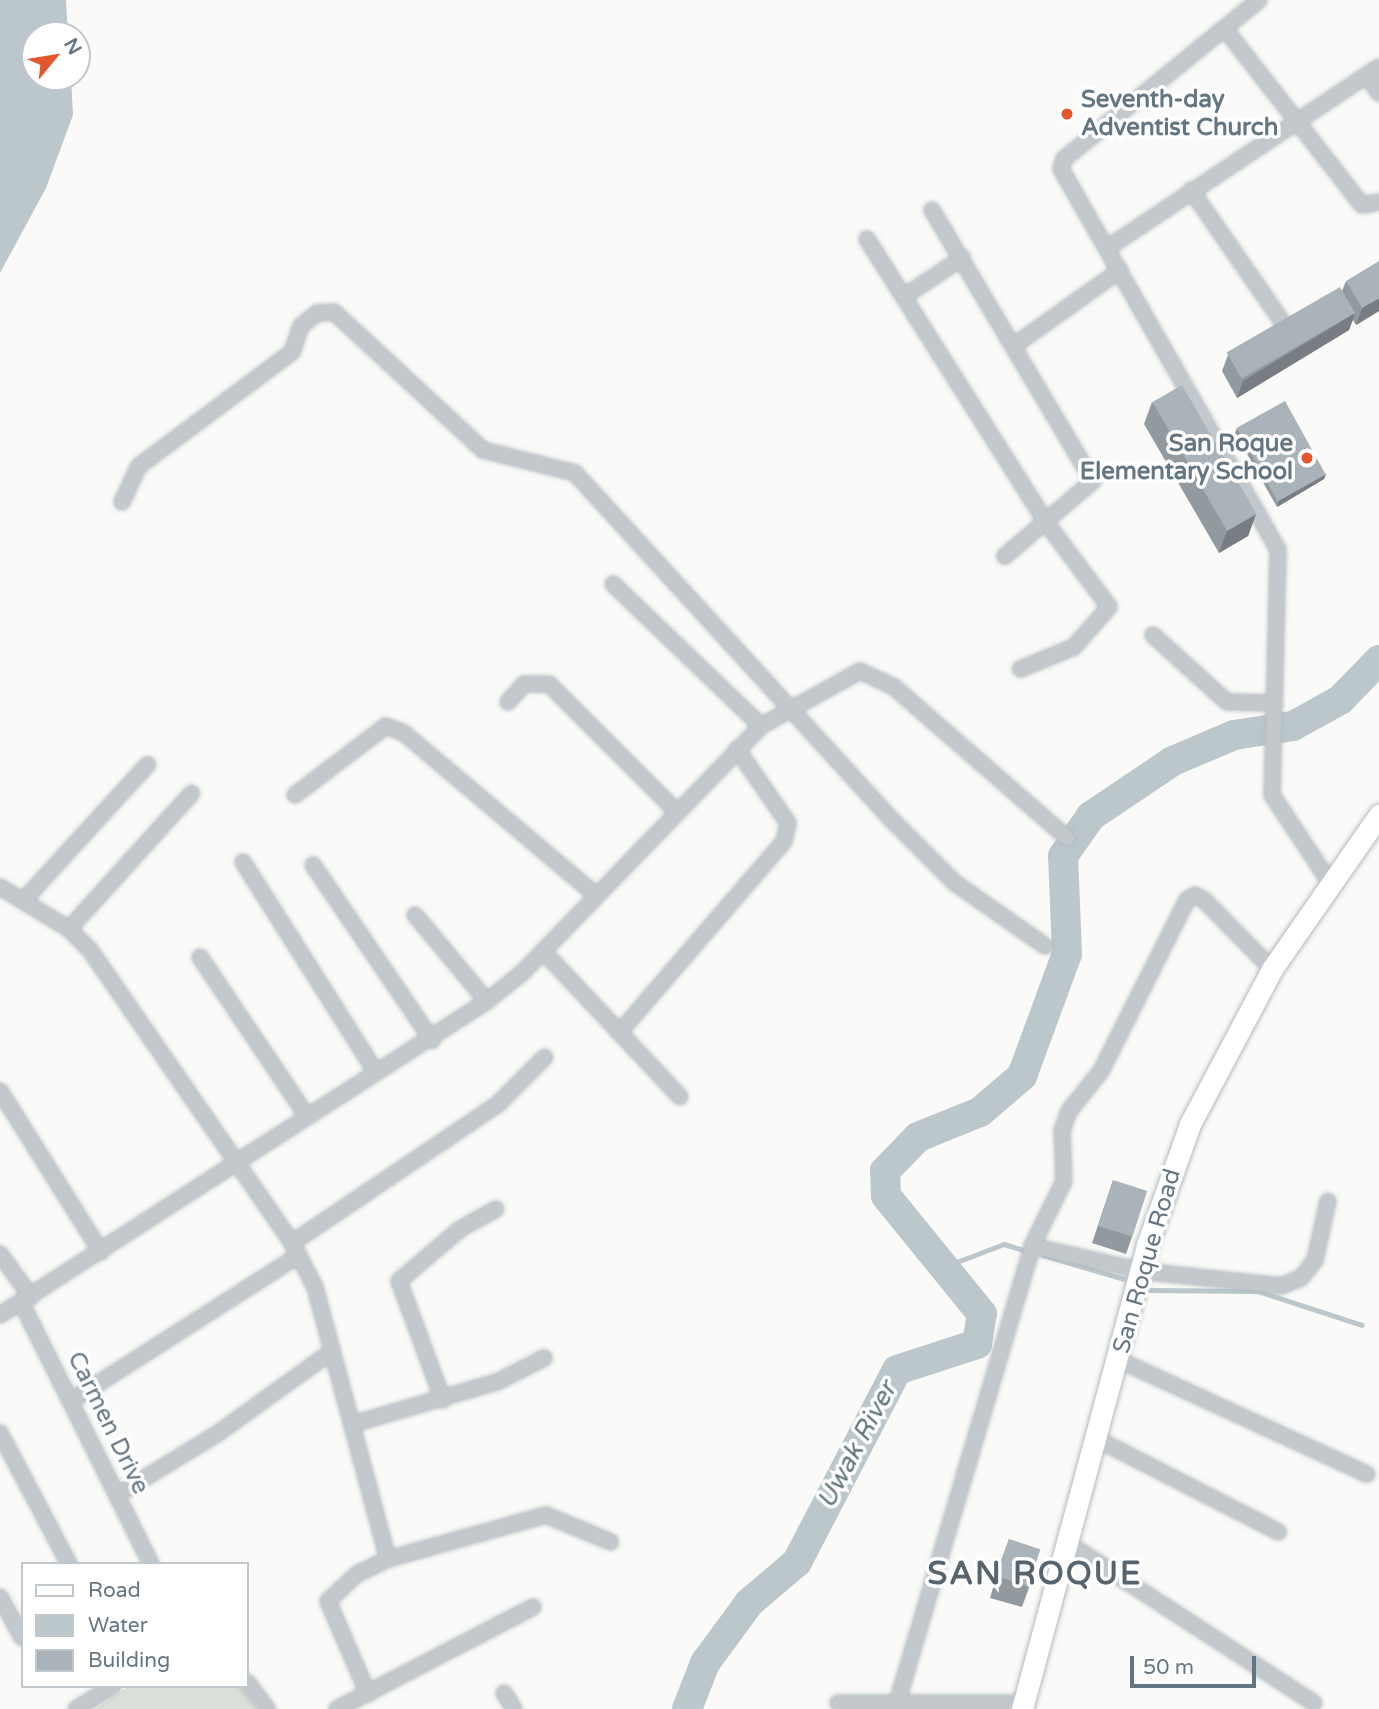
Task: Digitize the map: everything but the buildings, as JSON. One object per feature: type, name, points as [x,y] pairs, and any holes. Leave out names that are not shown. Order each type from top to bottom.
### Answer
[{"type":"street","points":[[1259,0],[1064,159],[1064,176],[1109,247],[1278,550],[1270,759],[1280,816],[1331,884]]},
{"type":"street","points":[[1225,29],[1362,205],[1379,202]]},
{"type":"street","points":[[1109,247],[1191,190],[1373,72],[1379,93]]},
{"type":"street","points":[[1191,190],[1285,326]]},
{"type":"street","points":[[932,211],[1015,345],[1093,481],[1005,556]]},
{"type":"street","points":[[867,239],[1045,521],[1109,607],[1074,647],[1020,669]]},
{"type":"street","points":[[905,296],[962,258]]},
{"type":"street","points":[[1015,345],[1120,270]]},
{"type":"street","points":[[122,502],[139,466],[284,358],[301,326],[325,309],[483,450],[575,472],[792,705],[857,785],[955,883],[1045,946]]},
{"type":"street","points":[[613,584],[761,726]]},
{"type":"street","points":[[1153,635],[1227,702],[1273,710]]},
{"type":"street","points":[[0,1315],[376,1072],[432,1040],[486,1002],[543,951],[593,893],[761,726],[792,705],[860,671],[872,673],[1066,838]]},
{"type":"street","points":[[508,702],[524,684],[550,684],[676,811]]},
{"type":"street","points":[[295,795],[386,726],[414,742],[593,893]]},
{"type":"street","points":[[619,1033],[784,841],[788,823],[737,749]]},
{"type":"street","points":[[23,901],[148,764]]},
{"type":"street","points":[[69,929],[192,793]]},
{"type":"street","name":"San Roque Road","points":[[1023,1706],[1119,1360],[1141,1270],[1190,1124],[1272,969],[1379,815]]},
{"type":"street","points":[[243,862],[376,1072]]},
{"type":"street","points":[[313,865],[432,1040]]},
{"type":"street","points":[[0,887],[69,929],[113,982],[295,1249],[332,1351],[388,1559]]},
{"type":"street","points":[[897,1703],[1032,1247],[1064,1181],[1062,1131],[1069,1111],[1101,1071],[1186,900],[1195,895],[1204,900],[1272,969]]},
{"type":"street","points":[[415,915],[486,1002]]},
{"type":"street","points":[[543,951],[680,1097]]},
{"type":"street","points":[[200,957],[307,1116]]},
{"type":"street","points":[[74,1399],[295,1249],[498,1104],[545,1057]]},
{"type":"street","points":[[0,1091],[101,1252]]},
{"type":"street","points":[[1032,1247],[1141,1270],[1290,1284],[1315,1260],[1328,1201]]},
{"type":"street","points":[[443,1400],[399,1281],[460,1230],[496,1209]]},
{"type":"street","name":"Carmen Drive","points":[[0,1254],[26,1299],[150,1562]]},
{"type":"street","points":[[117,1495],[217,1434],[332,1351]]},
{"type":"street","points":[[353,1424],[443,1400],[544,1358]]},
{"type":"street","points":[[1119,1360],[1367,1474]]},
{"type":"street","points":[[0,1433],[68,1562]]},
{"type":"street","points":[[1097,1439],[1279,1532]]},
{"type":"street","points":[[368,1694],[328,1601],[357,1574],[388,1559],[546,1514],[611,1542]]},
{"type":"street","points":[[1069,1544],[1314,1703]]},
{"type":"street","points":[[0,1597],[21,1635]]},
{"type":"street","points":[[337,1709],[533,1607]]},
{"type":"street","points":[[248,1683],[267,1709]]},
{"type":"street","points":[[76,1709],[110,1688]]},
{"type":"street","points":[[504,1693],[514,1709]]},
{"type":"street","points":[[838,1703],[1023,1706]]},
{"type":"shaded area","points":[[126,1688],[241,1688],[257,1709],[95,1709]]},
{"type":"water","points":[[0,0],[66,0],[67,21],[21,21],[21,91],[72,91],[73,115],[46,188],[0,273]]},
{"type":"waterway","name":"Uwak River","points":[[687,1709],[705,1663],[749,1603],[797,1562],[897,1370],[977,1344],[982,1314],[886,1196],[885,1171],[918,1137],[980,1112],[1022,1076],[1067,954],[1063,856],[1091,816],[1173,761],[1234,735],[1293,726],[1340,700],[1379,660]]},
{"type":"waterway","points":[[959,1261],[1004,1244],[1028,1252]]},
{"type":"waterway","points":[[1043,1255],[1124,1279]]},
{"type":"waterway","points":[[1148,1290],[1258,1291],[1362,1325]]},
{"type":"place","name":"Seventh-day Adventist Church","points":[[1067,114]]},
{"type":"place","name":"San Roque Elementary School","points":[[1307,458]]},
{"type":"district","name":"SAN ROQUE","points":[[1035,1574]]}]
